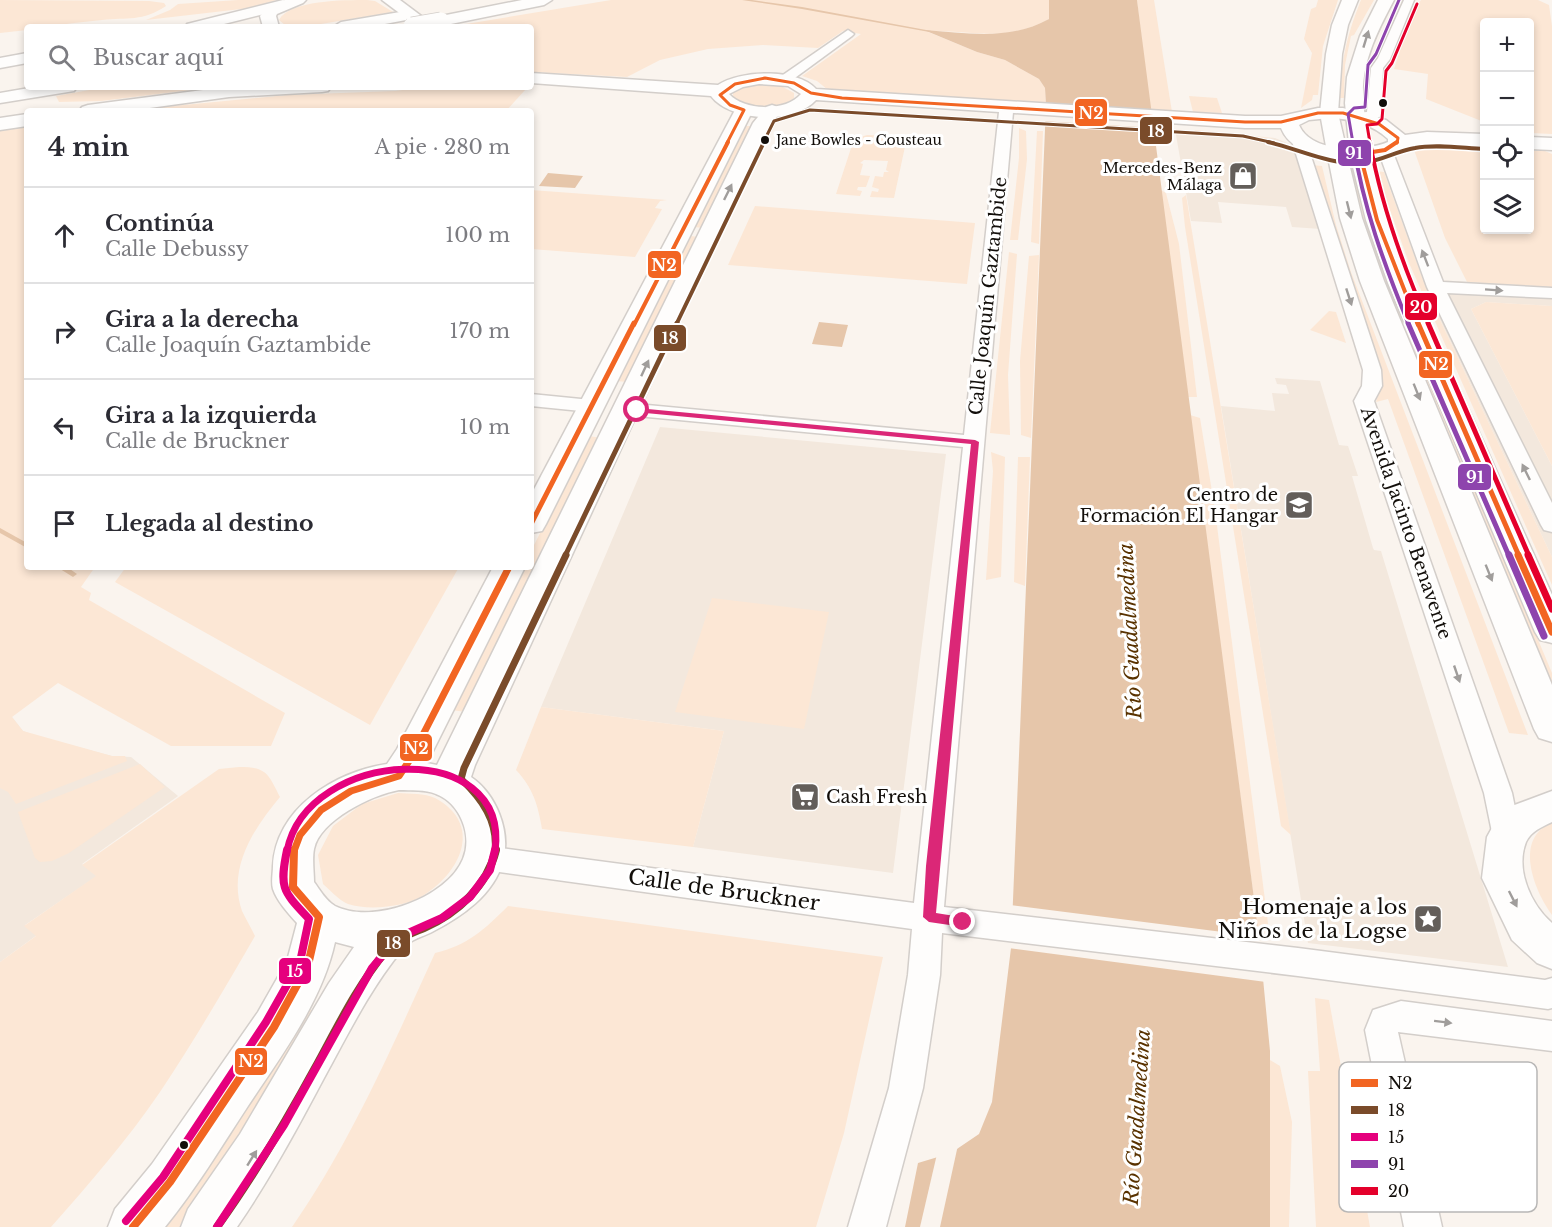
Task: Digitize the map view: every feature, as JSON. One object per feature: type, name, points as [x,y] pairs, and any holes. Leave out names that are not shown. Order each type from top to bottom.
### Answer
[{"type":"main road","points":[[390,0],[419,22]]},
{"type":"main road","points":[[419,22],[495,0]]},
{"type":"main road","points":[[1329,113],[1334,54],[1340,25],[1350,0]]},
{"type":"main road","points":[[1386,0],[1369,29],[1359,64],[1353,101],[1357,116],[1374,146],[1377,220],[1400,283],[1552,632]]},
{"type":"main road","points":[[388,24],[419,22],[551,1]]},
{"type":"main road","points":[[205,24],[290,3]]},
{"type":"main road","points":[[270,24],[268,16],[290,3]]},
{"type":"main road","points":[[0,63],[24,59]]},
{"type":"main road","points":[[534,78],[721,93],[730,105],[744,110],[772,111],[797,107],[810,98],[1174,120],[1245,122],[1293,120],[1306,115],[1329,113],[1357,116]]},
{"type":"main road","points":[[534,83],[721,93],[735,83],[759,79],[784,80],[800,84],[808,89],[810,98]]},
{"type":"main road","points":[[0,84],[24,80]]},
{"type":"main road","points":[[0,98],[49,90]]},
{"type":"main road","points":[[110,108],[229,92],[266,90]]},
{"type":"main road","points":[[534,518],[744,110]]},
{"type":"main road","points":[[450,782],[456,765],[748,152],[762,123],[772,111]]},
{"type":"main road","points":[[1329,113],[1374,146],[1417,138],[1480,140]]},
{"type":"main road","points":[[1357,116],[1374,146],[1351,218],[1372,281],[1552,729]]},
{"type":"main road","points":[[0,124],[24,120]]},
{"type":"main road","points":[[1174,120],[1244,128],[1299,141],[1315,148],[1374,146],[1480,135]]},
{"type":"main road","name":"Avenida Jacinto Benavente","points":[[1293,120],[1289,125],[1290,130],[1299,141]]},
{"type":"main road","points":[[1534,137],[1552,138]]},
{"type":"main road","points":[[1534,143],[1552,144]]},
{"type":"main road","points":[[399,776],[411,758],[507,570]]},
{"type":"main road","points":[[399,776],[427,776],[450,782],[470,797],[483,817],[487,836],[485,858],[469,884],[448,904],[419,920],[394,929],[360,930],[340,927],[319,917],[293,887],[294,849],[307,824],[342,794],[376,780],[399,776]]},
{"type":"main road","points":[[1552,806],[1524,818],[1507,837],[1502,878],[1527,927],[1552,950]]},
{"type":"main road","points":[[133,1227],[170,1182],[274,1027],[308,965],[319,917]]},
{"type":"main road","points":[[206,1227],[221,1208],[289,1098],[371,955],[394,929]]},
{"type":"street","points":[[1357,116],[1374,116],[1377,68],[1384,59],[1409,0]]},
{"type":"street","points":[[784,80],[848,34]]},
{"type":"street","name":"Calle Joaquín Gaztambide","points":[[867,1227],[906,1088],[924,975],[932,866],[975,442],[1019,112]]},
{"type":"street","name":"Avenida Jacinto Benavente","points":[[1299,141],[1372,370],[1372,386],[1364,400],[1498,793],[1507,837]]},
{"type":"street","points":[[1374,146],[1436,287],[1552,525]]},
{"type":"street","points":[[1436,287],[1552,293]]},
{"type":"street","points":[[534,400],[591,406]]},
{"type":"street","points":[[626,409],[975,442]]},
{"type":"street","name":"Calle de Bruckner","points":[[485,858],[963,922],[1548,995],[1552,993]]},
{"type":"street","points":[[1389,1062],[1382,1030],[1385,1020],[1401,1016],[1552,1036]]},
{"type":"street","points":[[1420,1212],[1423,1227]]},
{"type":"shaded area","points":[[0,0],[149,1],[164,3],[166,6],[150,15],[135,18],[65,24],[24,24],[24,30],[0,33]]},
{"type":"shaded area","points":[[277,0],[250,8],[146,20],[178,4]]},
{"type":"shaded area","points":[[611,0],[1049,0],[1049,19],[1018,31],[988,34],[926,31],[977,52],[1005,60],[1039,79],[1045,88],[1046,105],[828,90],[817,81],[802,76],[861,34],[843,31],[818,48],[763,45],[708,49],[660,60],[627,77],[534,72],[534,24],[466,24]]},
{"type":"shaded area","points":[[1137,0],[1154,0],[1172,112],[1150,111]]},
{"type":"shaded area","points":[[1318,0],[1338,0],[1323,46],[1318,95],[1313,95],[1312,100],[1301,108],[1312,53],[1304,39],[1311,9],[1316,7]]},
{"type":"shaded area","points":[[1361,0],[1374,0],[1354,35],[1351,36],[1345,65],[1344,98],[1340,98],[1346,48]]},
{"type":"shaded area","points":[[1421,0],[1538,0],[1549,5],[1552,26],[1552,134],[1534,133],[1534,18],[1480,18],[1480,120],[1426,99],[1428,74],[1394,69],[1411,16]]},
{"type":"shaded area","points":[[332,1],[375,1],[393,12],[321,24],[284,24],[279,20],[294,8]]},
{"type":"shaded area","points":[[758,84],[781,86],[794,93],[794,98],[781,105],[755,107],[739,102],[733,97],[733,93],[738,89]]},
{"type":"shaded area","points":[[89,90],[191,90],[101,101],[59,102],[56,96]]},
{"type":"shaded area","points":[[525,90],[509,108],[152,108],[287,95]]},
{"type":"shaded area","points":[[1189,96],[1217,98],[1222,113],[1193,112]]},
{"type":"shaded area","points":[[745,126],[753,126],[703,228],[694,227]]},
{"type":"shaded area","points":[[24,127],[24,570],[93,570],[81,587],[91,593],[89,600],[285,713],[271,746],[171,746],[58,683],[12,717],[23,731],[112,756],[125,756],[127,761],[16,804],[8,792],[0,788],[0,131]]},
{"type":"shaded area","points":[[1019,128],[1026,131],[1027,159],[1018,240],[1010,240],[1019,158]]},
{"type":"shaded area","points":[[1176,129],[1194,133],[1195,130],[1275,138],[1176,135]]},
{"type":"shaded area","points":[[1037,131],[1043,131],[1039,244],[1031,242]]},
{"type":"shaded area","points":[[867,135],[893,136],[906,142],[894,198],[870,197],[872,191],[878,192],[879,189],[872,187],[875,176],[883,177],[884,172],[889,172],[886,170],[888,161],[864,160],[860,163],[863,164],[860,175],[870,176],[866,187],[858,187],[857,190],[862,191],[860,196],[836,194],[854,139]]},
{"type":"shaded area","name":"Mercedes-Benz Málaga","points":[[1176,135],[1275,138],[1294,146],[1321,229],[1292,227],[1286,207],[1218,202],[1222,223],[1191,221]]},
{"type":"shaded area","points":[[1412,144],[1480,148],[1480,234],[1534,234],[1534,151],[1545,151],[1552,154],[1552,287],[1467,282],[1445,238]]},
{"type":"shaded area","points":[[1312,165],[1322,166],[1336,225],[1351,272],[1528,735],[1509,733],[1388,399],[1376,402],[1381,382]]},
{"type":"shaded area","points":[[1349,169],[1352,169],[1379,260],[1552,673],[1552,688],[1374,260]]},
{"type":"shaded area","points":[[1376,171],[1384,172],[1426,288],[1434,289],[1435,298],[1431,301],[1552,557],[1552,585],[1409,263]]},
{"type":"shaded area","points":[[534,190],[667,200],[660,201],[655,208],[662,209],[635,257],[534,249]]},
{"type":"shaded area","points":[[1161,190],[1166,193],[1179,244],[1197,397],[1188,397]]},
{"type":"shaded area","points":[[1186,195],[1291,835],[1281,826],[1185,227],[1182,198]]},
{"type":"shaded area","points":[[755,206],[975,223],[967,284],[728,265]]},
{"type":"shaded area","points":[[690,236],[699,237],[627,382],[616,381]]},
{"type":"shaded area","points":[[1009,252],[1017,254],[1008,375],[1010,435],[990,433]]},
{"type":"shaded area","points":[[1039,255],[1031,438],[1021,435],[1020,361],[1029,256]]},
{"type":"shaded area","points":[[1422,279],[1552,287],[1552,306],[1486,302],[1471,309],[1552,466],[1552,557],[1431,301],[1435,298],[1426,289]]},
{"type":"shaded area","points":[[1486,302],[1552,306],[1552,466],[1471,309]]},
{"type":"shaded area","points":[[1329,311],[1336,312],[1346,343],[1310,330]]},
{"type":"shaded area","points":[[1275,378],[1320,381],[1339,445],[1348,446],[1358,476],[1352,476],[1373,548],[1381,551],[1508,967],[1308,943],[1221,406],[1275,411],[1272,393],[1289,394],[1286,385],[1277,384]]},
{"type":"shaded area","points":[[1190,415],[1200,418],[1215,510],[1270,939],[1259,937]]},
{"type":"shaded area","points":[[660,427],[946,454],[893,873],[693,847],[724,731],[541,707]]},
{"type":"shaded area","points":[[589,436],[601,438],[466,712],[451,710],[521,570],[534,570],[534,545]]},
{"type":"shaded area","points":[[991,452],[1005,457],[1001,577],[986,580],[993,471]]},
{"type":"shaded area","points":[[1018,457],[1030,457],[1025,586],[1014,582]]},
{"type":"shaded area","points":[[124,570],[457,570],[370,725],[115,582]]},
{"type":"shaded area","points":[[712,598],[829,612],[804,729],[675,712]]},
{"type":"shaded area","points":[[541,707],[724,731],[693,847],[542,829],[534,797],[527,783],[516,770]]},
{"type":"shaded area","points":[[12,717],[23,731],[40,737],[112,756],[131,757],[178,796],[82,864],[97,876],[25,925],[37,935],[0,962],[0,726]]},
{"type":"shaded area","points":[[140,764],[165,787],[69,853],[52,861],[40,862],[35,858],[18,812]]},
{"type":"shaded area","points":[[256,768],[266,773],[280,797],[253,835],[241,864],[238,879],[238,895],[242,911],[255,936],[160,1092],[94,1178],[51,1227],[0,1227],[0,962],[36,936],[24,926],[96,876],[82,865],[219,769]]},
{"type":"shaded area","points":[[398,793],[431,796],[450,809],[459,821],[463,834],[462,847],[457,861],[437,885],[416,899],[387,907],[348,904],[323,884],[318,855],[333,826],[362,804]]},
{"type":"shaded area","points":[[1552,823],[1552,915],[1534,879],[1530,852],[1533,840],[1540,830]]},
{"type":"shaded area","points":[[508,906],[883,957],[844,1133],[816,1227],[292,1227],[352,1128],[435,953],[457,946],[475,936]]},
{"type":"shaded area","points":[[1315,998],[1329,1000],[1340,1062],[1339,1212],[1367,1212],[1370,1227],[1316,1227],[1308,1071],[1320,1071]]},
{"type":"shaded area","points":[[299,1008],[317,1011],[182,1227],[159,1227]]},
{"type":"shaded area","points":[[1270,1060],[1280,1066],[1292,1122],[1289,1227],[1270,1227]]},
{"type":"water","name":"Río Guadalmedina","points":[[1049,0],[1137,0],[1259,937],[1270,1051],[1270,1227],[905,1227],[918,1163],[951,1153],[979,1134],[992,1102],[1011,948],[1046,105],[1045,88],[1039,79],[1005,60],[977,52],[924,30],[988,34],[1019,30],[1049,19]]},
{"type":"water","points":[[548,173],[583,176],[575,188],[539,186]]},
{"type":"water","points":[[819,322],[848,325],[842,347],[812,344]]},
{"type":"pier","points":[[1043,104],[1153,111],[1155,128],[1041,121]]},
{"type":"pier","points":[[1010,905],[1262,937],[1266,982],[1008,948]]},
{"type":"pier","points":[[958,1145],[940,1227],[920,1227],[937,1154]]},
{"type":"waterway","points":[[744,0],[935,32]]},
{"type":"waterway","points":[[0,530],[24,544]]},
{"type":"waterway","points":[[66,570],[73,574]]},
{"type":"transit line","name":"91","points":[[1399,0],[1376,54],[1368,65],[1365,107],[1354,108],[1348,114],[1360,187],[1381,256],[1421,354],[1544,636]]},
{"type":"transit line","name":"20","points":[[1417,4],[1392,63],[1386,71],[1382,119],[1377,124],[1367,125],[1377,183],[1410,282],[1552,609]]},
{"type":"transit line","name":"N2","points":[[534,518],[744,110],[730,105],[720,95],[727,88],[744,80],[765,78],[785,80],[811,93],[842,98],[1245,122],[1281,122],[1318,113],[1343,113],[1379,124],[1398,138],[1397,143],[1385,150],[1360,154],[1377,220],[1400,283],[1552,632]]},
{"type":"transit line","name":"18","points":[[217,1227],[270,1148],[348,1007],[385,952],[399,939],[426,927],[457,908],[482,883],[488,873],[496,850],[494,827],[485,806],[461,779],[464,768],[774,121],[810,110],[1243,136],[1282,145],[1313,157],[1360,163],[1387,159],[1400,151],[1418,147],[1480,149]]},
{"type":"transit line","name":"N2","points":[[133,1227],[170,1182],[274,1027],[308,965],[319,917],[293,887],[293,854],[300,835],[321,810],[351,791],[399,776],[411,758],[507,570]]},
{"type":"transit line","name":"15","points":[[126,1221],[163,1177],[266,1022],[300,962],[309,919],[285,892],[283,878],[289,837],[304,813],[327,794],[354,779],[384,770],[414,768],[442,773],[467,785],[483,802],[493,824],[496,847],[490,870],[478,889],[461,905],[432,923],[400,936],[382,954],[353,998],[272,1146],[217,1227]]},
{"type":"place","name":"Jane Bowles - Cousteau","points":[[765,140]]},
{"type":"place","name":"Mercedes-Benz Málaga","points":[[1243,176]]},
{"type":"place","name":"Centro de Formación El Hangar","points":[[1299,505]]},
{"type":"place","name":"Cash Fresh","points":[[805,797]]},
{"type":"place","name":"Homenaje a los Niños de la Logse","points":[[1428,919]]},
{"type":"route","points":[[637,410],[975,442],[932,866],[929,917],[963,922]]}]
